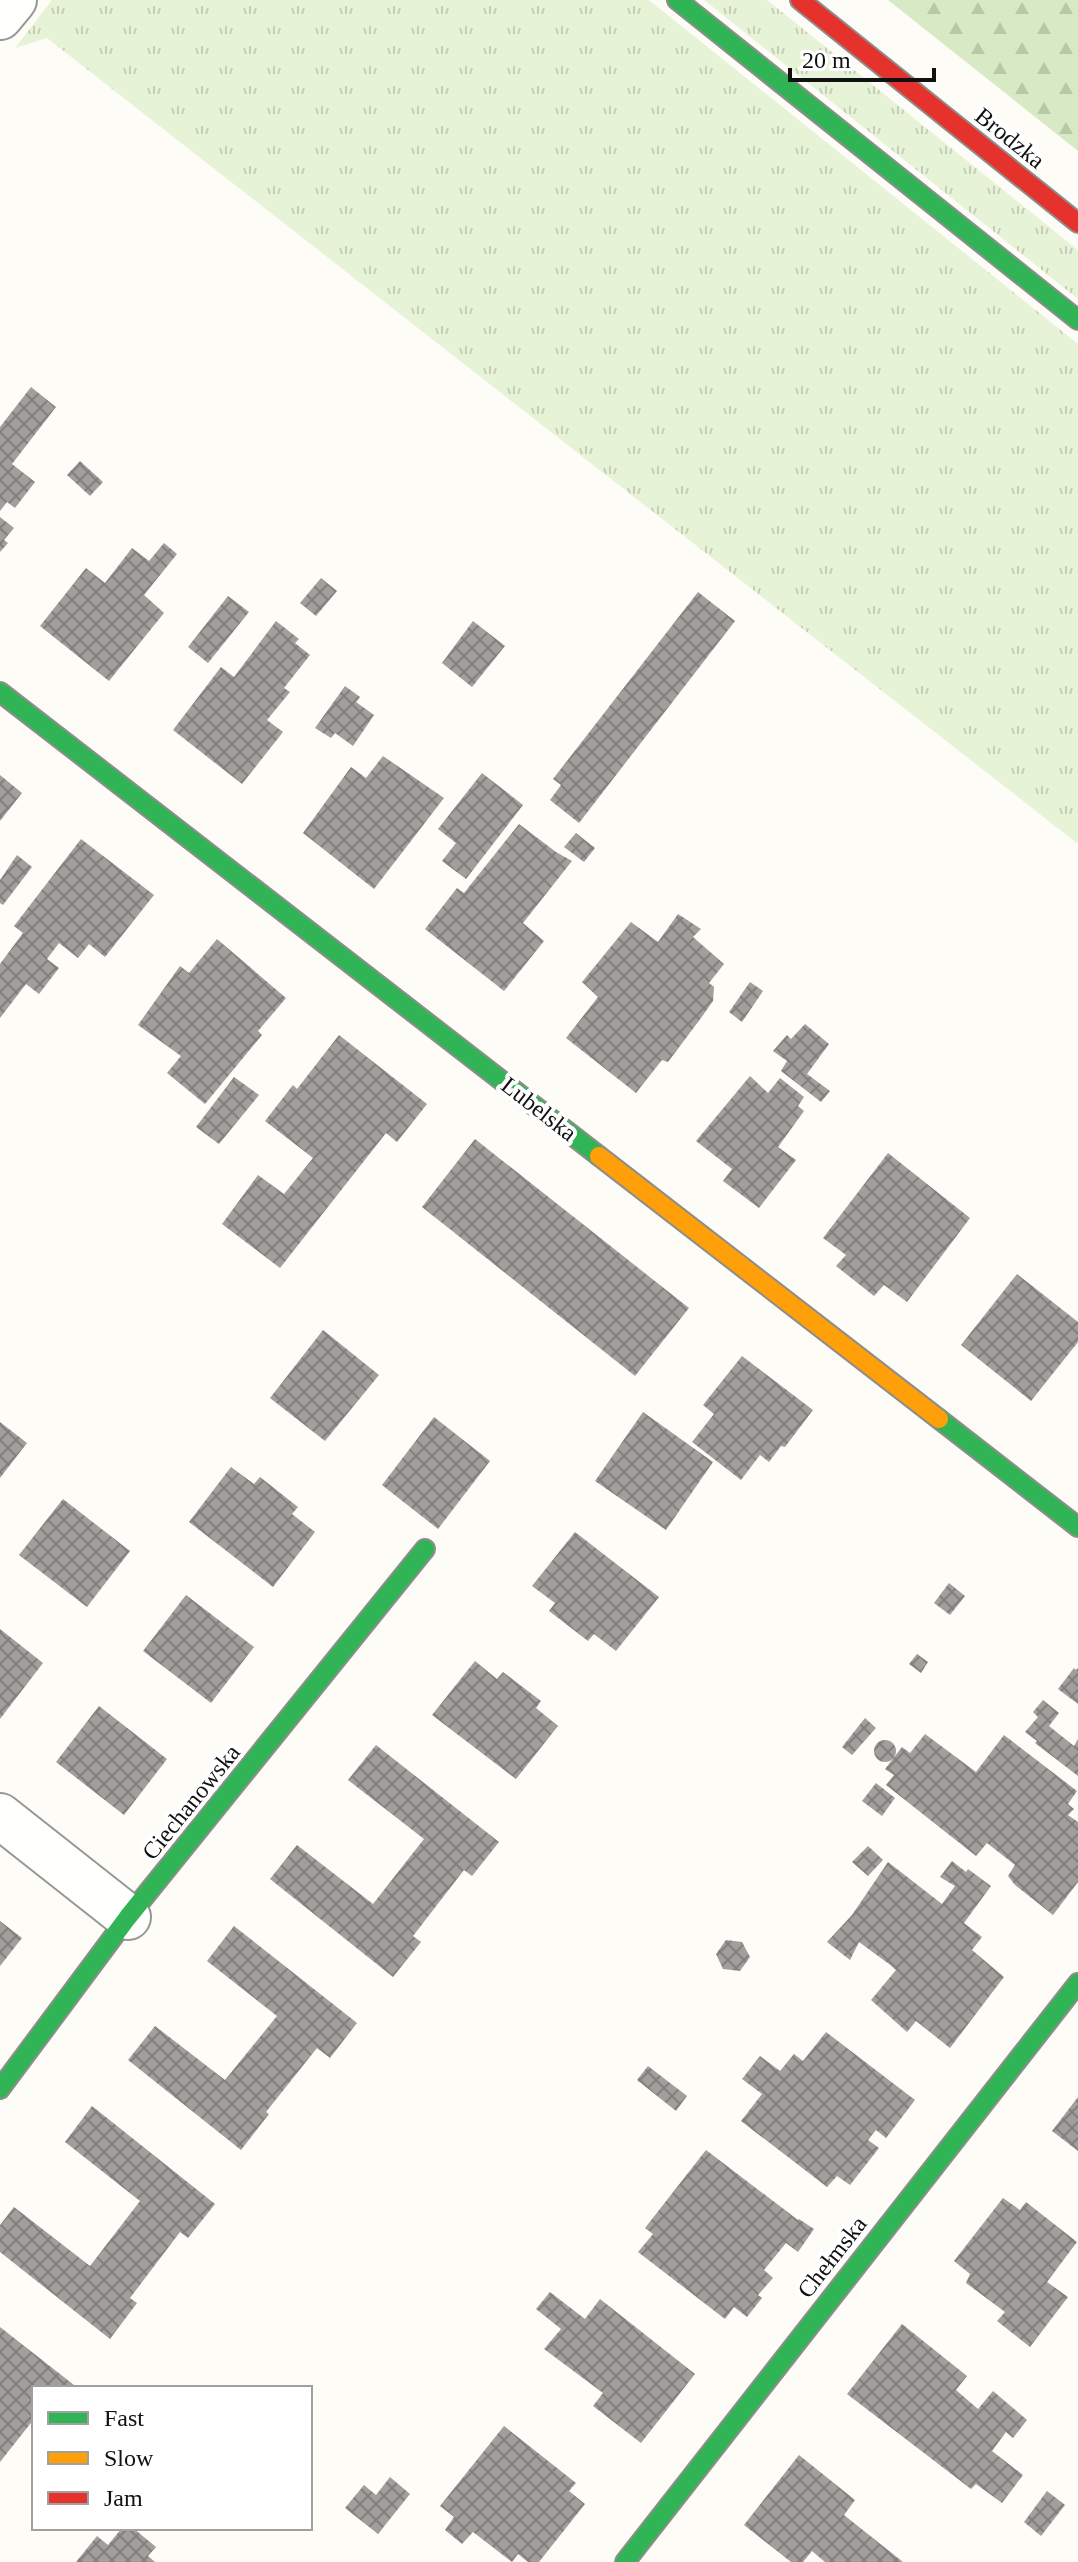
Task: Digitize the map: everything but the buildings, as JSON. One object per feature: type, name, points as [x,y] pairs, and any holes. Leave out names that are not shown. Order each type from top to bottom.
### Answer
[{"type":"street","points":[[0,17],[14,0]]},
{"type":"street","points":[[677,0],[1078,320]]},
{"type":"street","name":"Brodzka","points":[[800,0],[1078,223]]},
{"type":"street","name":"Lubelska","points":[[0,692],[1078,1527]]},
{"type":"street","name":"Ciechanowska","points":[[0,2089],[128,1917],[425,1549]]},
{"type":"street","points":[[0,1816],[128,1917]]},
{"type":"street","name":"Chełmska","points":[[625,2562],[1078,1983]]},
{"type":"green space","points":[[52,0],[649,0],[1078,344],[1078,844],[47,38],[15,48]]},
{"type":"green space","points":[[704,0],[767,0],[1078,250],[1078,299]]},
{"type":"green space","points":[[888,0],[1078,0],[1078,151]]},
{"type":"traffic: fast","points":[[677,0],[1078,320]]},
{"type":"traffic: fast","points":[[0,692],[599,1156]]},
{"type":"traffic: fast","points":[[939,1419],[1078,1527]]},
{"type":"traffic: fast","points":[[0,2089],[128,1917],[425,1549]]},
{"type":"traffic: fast","points":[[625,2562],[1078,1983]]},
{"type":"traffic: slow","points":[[599,1156],[939,1419]]},
{"type":"traffic: jam","points":[[800,0],[1078,223]]}]
